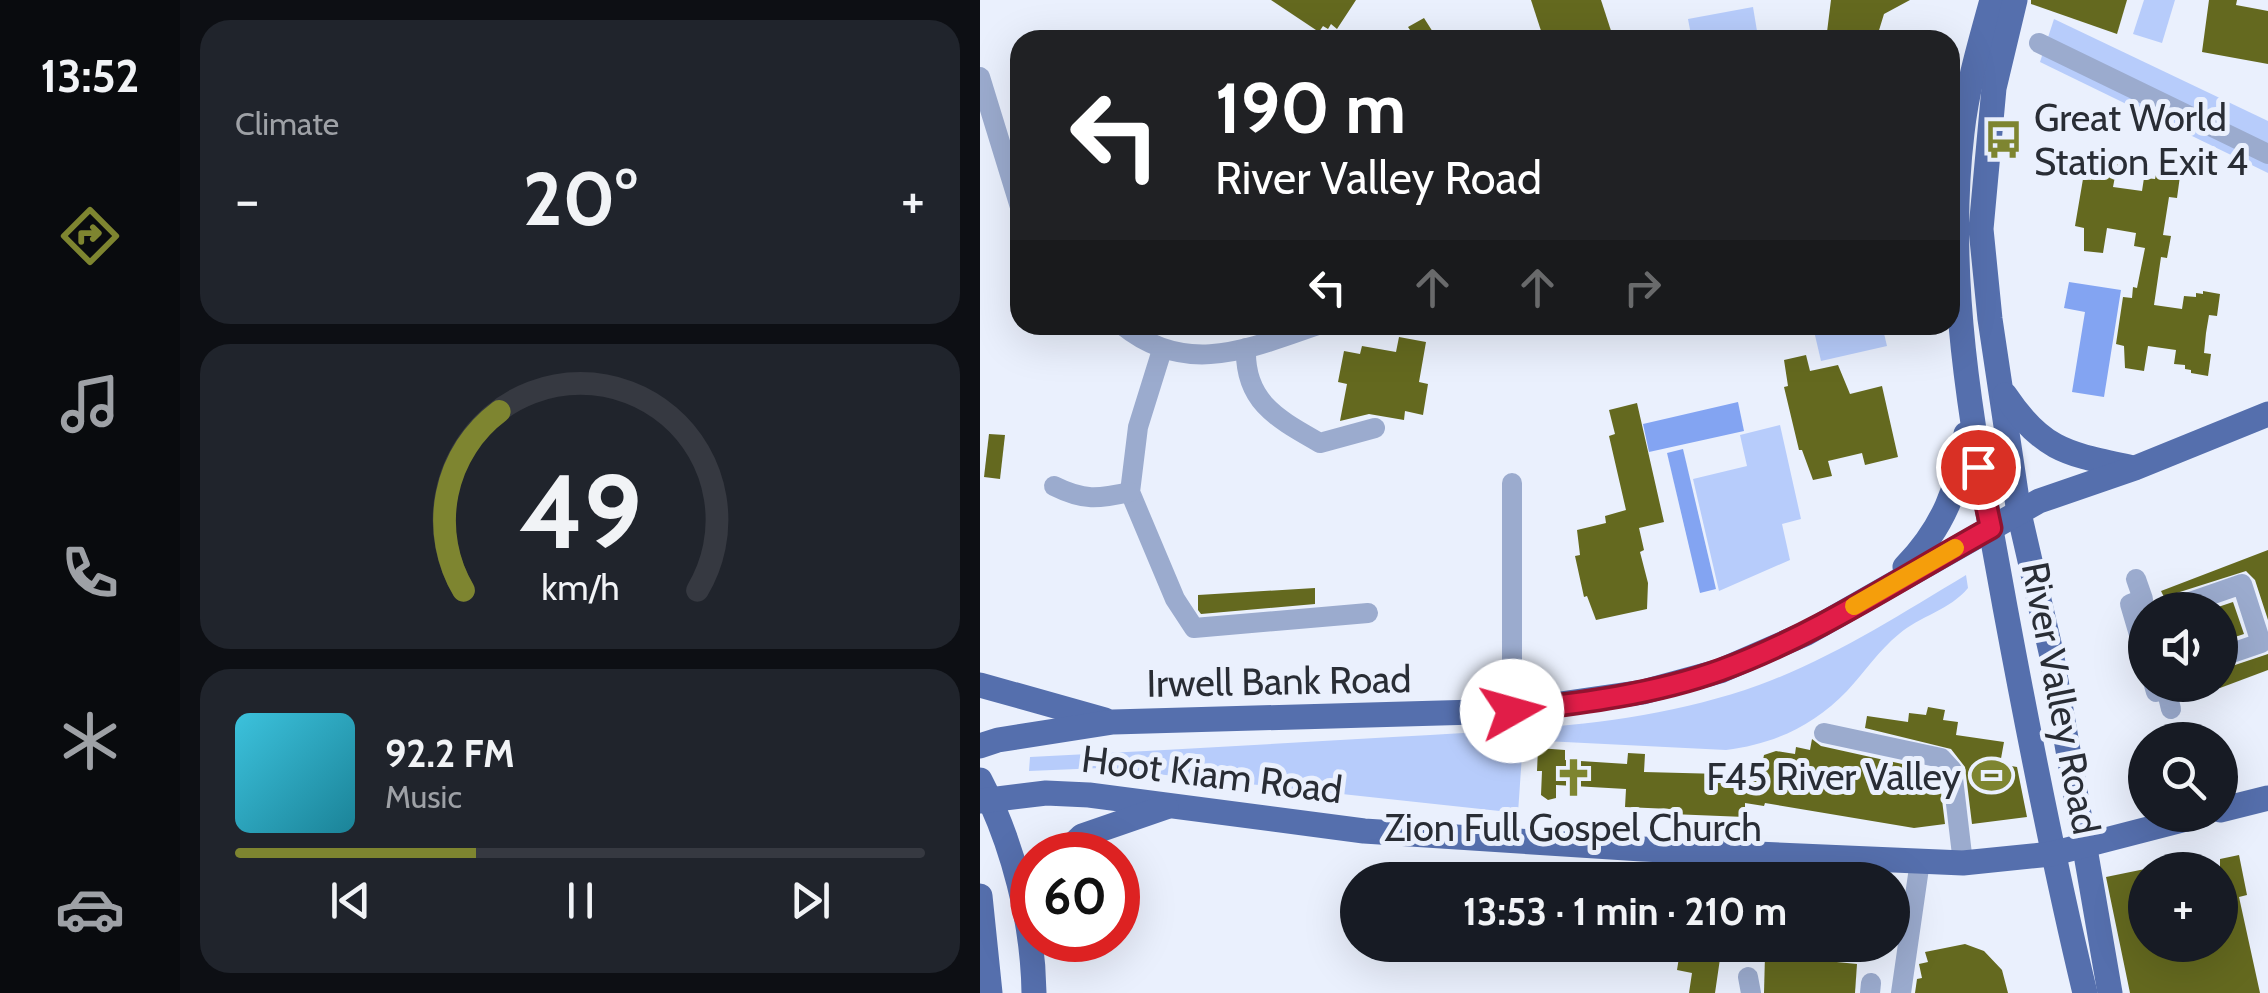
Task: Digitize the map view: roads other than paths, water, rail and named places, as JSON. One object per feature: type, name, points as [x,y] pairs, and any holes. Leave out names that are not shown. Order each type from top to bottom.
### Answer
[{"type":"main road","name":"River Valley Road","points":[[1960,177],[1969,84],[1992,0]]},
{"type":"main road","name":"River Valley Road","points":[[2015,0],[2000,54],[1966,135],[2019,513],[2051,652],[2110,993]]},
{"type":"main road","name":"River Valley Road","points":[[1960,292],[1969,404],[1991,528],[2051,854],[2086,993]]},
{"type":"main road","points":[[1999,386],[2024,423],[2045,441],[2067,452],[2135,468]]},
{"type":"main road","points":[[1884,588],[1920,552],[1950,505],[1962,466],[1969,404]]},
{"type":"main road","name":"Irwell Bank Road","points":[[980,746],[1113,722],[1512,711],[1644,692],[1720,671],[1807,633],[2040,502],[2268,414]]},
{"type":"main road","points":[[980,685],[1113,722]]},
{"type":"main road","points":[[983,793],[1010,862]]},
{"type":"main road","name":"Hoot Kiam Road","points":[[983,793],[1046,793],[1175,804],[1380,832],[1920,862],[1963,863],[2051,854],[2137,832]]},
{"type":"main road","points":[[2238,806],[2268,798]]},
{"type":"main road","points":[[1094,832],[1175,804]]},
{"type":"main road","points":[[980,896],[990,993]]},
{"type":"main road","points":[[1032,962],[1034,993]]},
{"type":"street","points":[[2039,43],[2268,154]]},
{"type":"street","points":[[980,77],[1010,174]]},
{"type":"street","points":[[1138,335],[1162,350],[1209,356],[1246,348],[1275,335]]},
{"type":"street","points":[[1246,348],[1246,374],[1260,401],[1280,420],[1320,443],[1376,428]]},
{"type":"street","points":[[1162,350],[1138,428],[1130,492],[1175,599],[1194,628],[1368,613]]},
{"type":"street","points":[[1512,483],[1512,711]]},
{"type":"street","points":[[1054,486],[1073,496],[1096,499],[1130,492]]},
{"type":"street","points":[[2136,579],[2140,592]]},
{"type":"street","points":[[2219,592],[2242,584],[2261,643],[2238,651]]},
{"type":"street","points":[[2169,702],[2171,709]]},
{"type":"street","points":[[1824,734],[1941,758],[1948,764],[1952,770],[1963,863]]},
{"type":"street","points":[[1902,993],[1920,862]]},
{"type":"water","points":[[2069,282],[2121,290],[2104,397],[2072,392],[2085,312],[2064,308]]},
{"type":"water","points":[[1738,402],[1744,431],[1649,452],[1643,424]]},
{"type":"water","points":[[1683,449],[1716,589],[1700,593],[1667,453]]},
{"type":"place","name":"Great World Station Exit 4","points":[[2004,139]]},
{"type":"place","name":"F45 River Valley","points":[[1991,776]]},
{"type":"place","name":"Zion Full Gospel Church","points":[[1573,778]]}]
